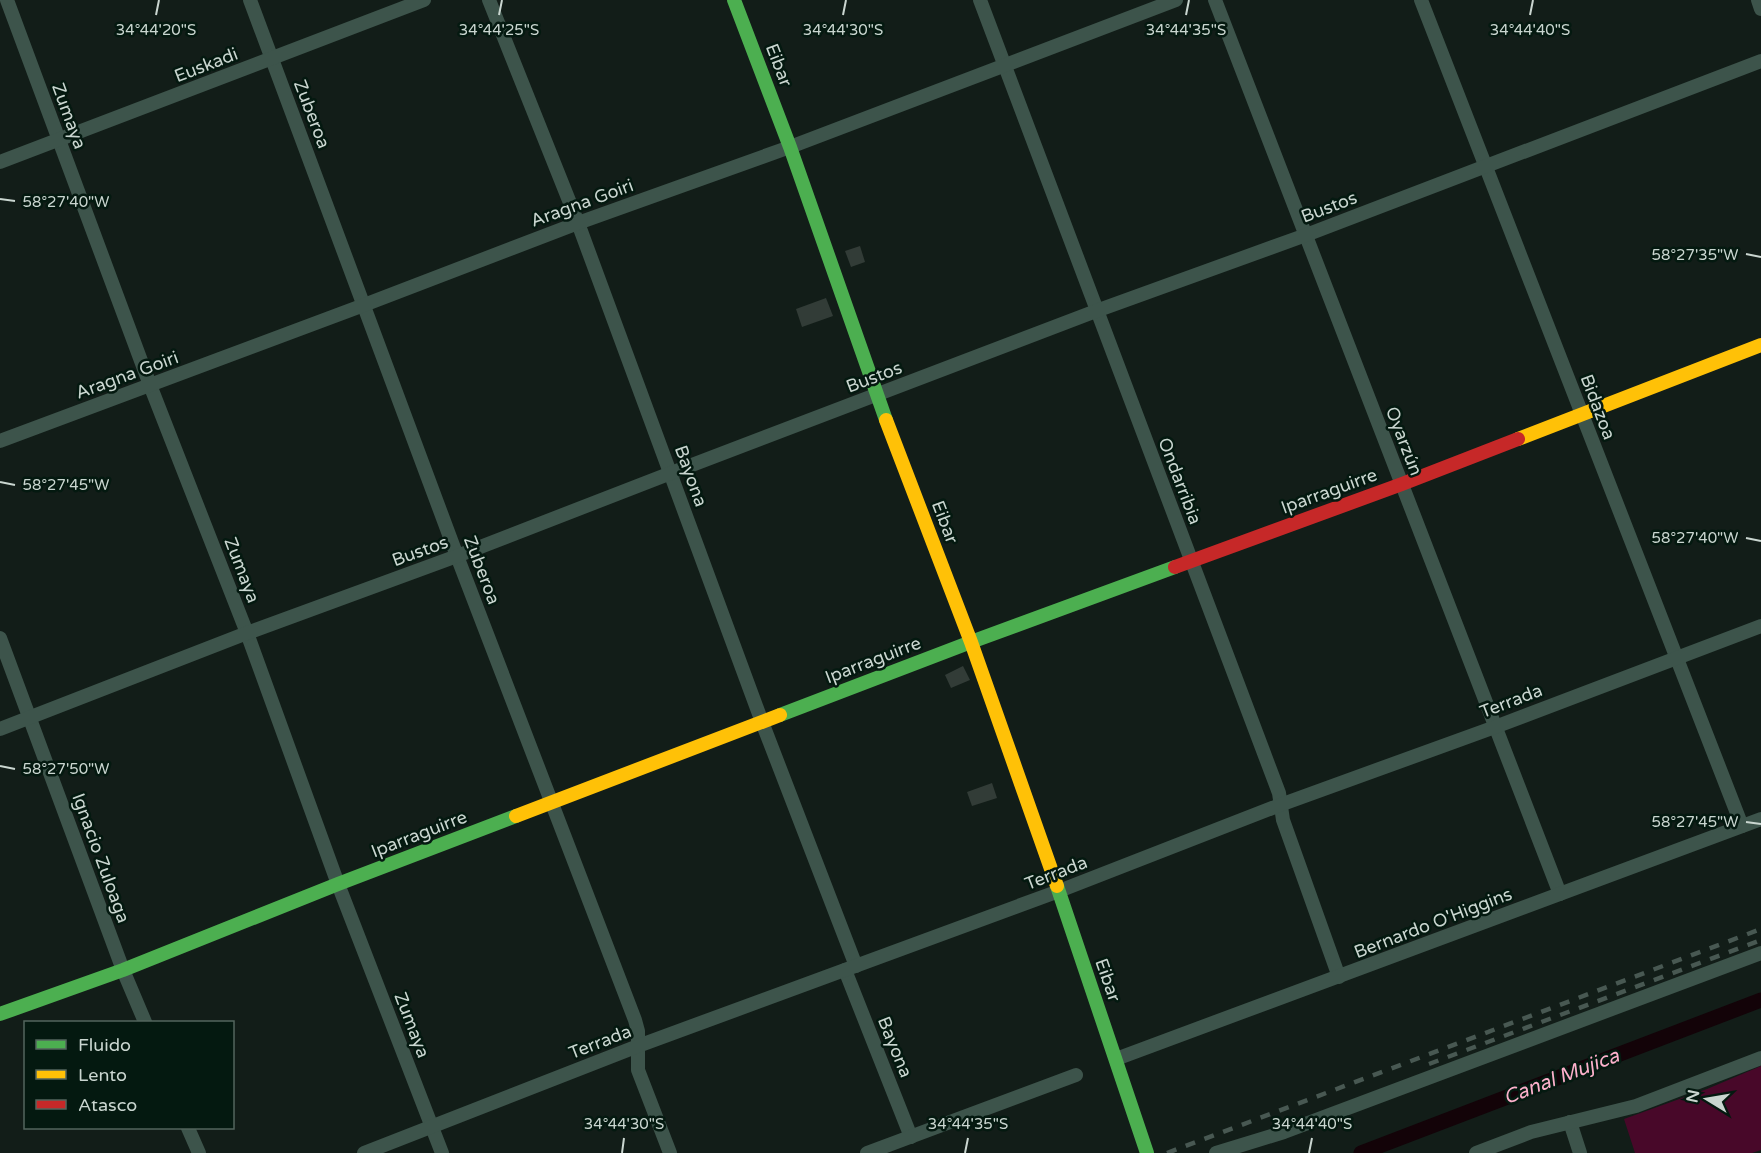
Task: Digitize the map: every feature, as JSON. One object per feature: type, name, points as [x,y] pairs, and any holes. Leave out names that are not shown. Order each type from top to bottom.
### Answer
[{"type":"street","name":"Zumaya","points":[[7,0],[150,386],[247,633],[338,884],[442,1153]]},
{"type":"street","name":"Zuberoa","points":[[250,0],[457,556],[635,1020],[638,1031],[638,1070],[670,1153]]},
{"type":"street","name":"Euskadi","points":[[0,162],[424,0]]},
{"type":"street","name":"Bayona","points":[[489,0],[578,223],[671,473],[911,1137]]},
{"type":"street","name":"Eibar","points":[[734,0],[971,642],[1059,891],[1147,1153]]},
{"type":"street","name":"Ondarribia","points":[[980,0],[1279,794],[1283,820],[1339,977]]},
{"type":"street","name":"Aragna Goiri","points":[[0,441],[578,223],[790,147],[1176,0]]},
{"type":"street","name":"Oyarzún","points":[[1215,0],[1560,894]]},
{"type":"street","name":"Bidazoa","points":[[1421,0],[1742,826]]},
{"type":"street","points":[[1758,0],[1761,9]]},
{"type":"street","name":"Bustos","points":[[0,729],[247,633],[457,556],[1096,311],[1306,235],[1761,61]]},
{"type":"street","name":"Iparraguirre","points":[[0,1014],[123,970],[338,884],[971,642],[1402,484],[1761,345]]},
{"type":"street","name":"Terrada","points":[[364,1153],[638,1046],[1059,891],[1280,805],[1495,727],[1761,626]]},
{"type":"street","name":"Ignacio Zuloaga","points":[[0,638],[123,970],[144,1021]]},
{"type":"street","name":"Bernardo O'Higgins","points":[[1116,1059],[1761,819]]},
{"type":"street","points":[[1216,1153],[1295,1128],[1761,953]]},
{"type":"street","points":[[1476,1153],[1531,1132],[1636,1106],[1761,1058]]},
{"type":"street","points":[[867,1153],[1076,1075]]},
{"type":"street","points":[[1570,1122],[1580,1153]]},
{"type":"street","points":[[188,1129],[199,1153]]},
{"type":"shaded area","points":[[1761,1066],[1761,1150],[1752,1153],[1635,1153],[1624,1119],[1707,1089]]},
{"type":"building","points":[[860,246],[865,262],[851,267],[845,251]]},
{"type":"building","points":[[826,298],[833,316],[802,327],[796,309]]},
{"type":"building","points":[[963,666],[970,680],[951,688],[945,675]]},
{"type":"building","points":[[992,783],[997,798],[972,806],[967,792]]},
{"type":"waterway","name":"Canal Mujica","points":[[1361,1153],[1761,1000]]},
{"type":"railway","points":[[1167,1153],[1761,929]]},
{"type":"railway","points":[[1429,1064],[1761,940]]},
{"type":"traffic: fast","points":[[734,0],[790,147],[886,420]]},
{"type":"traffic: fast","points":[[780,715],[1175,567]]},
{"type":"traffic: fast","points":[[0,1014],[123,970],[516,816]]},
{"type":"traffic: fast","points":[[1057,886],[1147,1153]]},
{"type":"traffic: slow","points":[[1518,439],[1761,345]]},
{"type":"traffic: slow","points":[[886,420],[971,642],[1057,886]]},
{"type":"traffic: slow","points":[[516,816],[780,715]]},
{"type":"traffic: jam","points":[[1175,567],[1518,439]]}]
